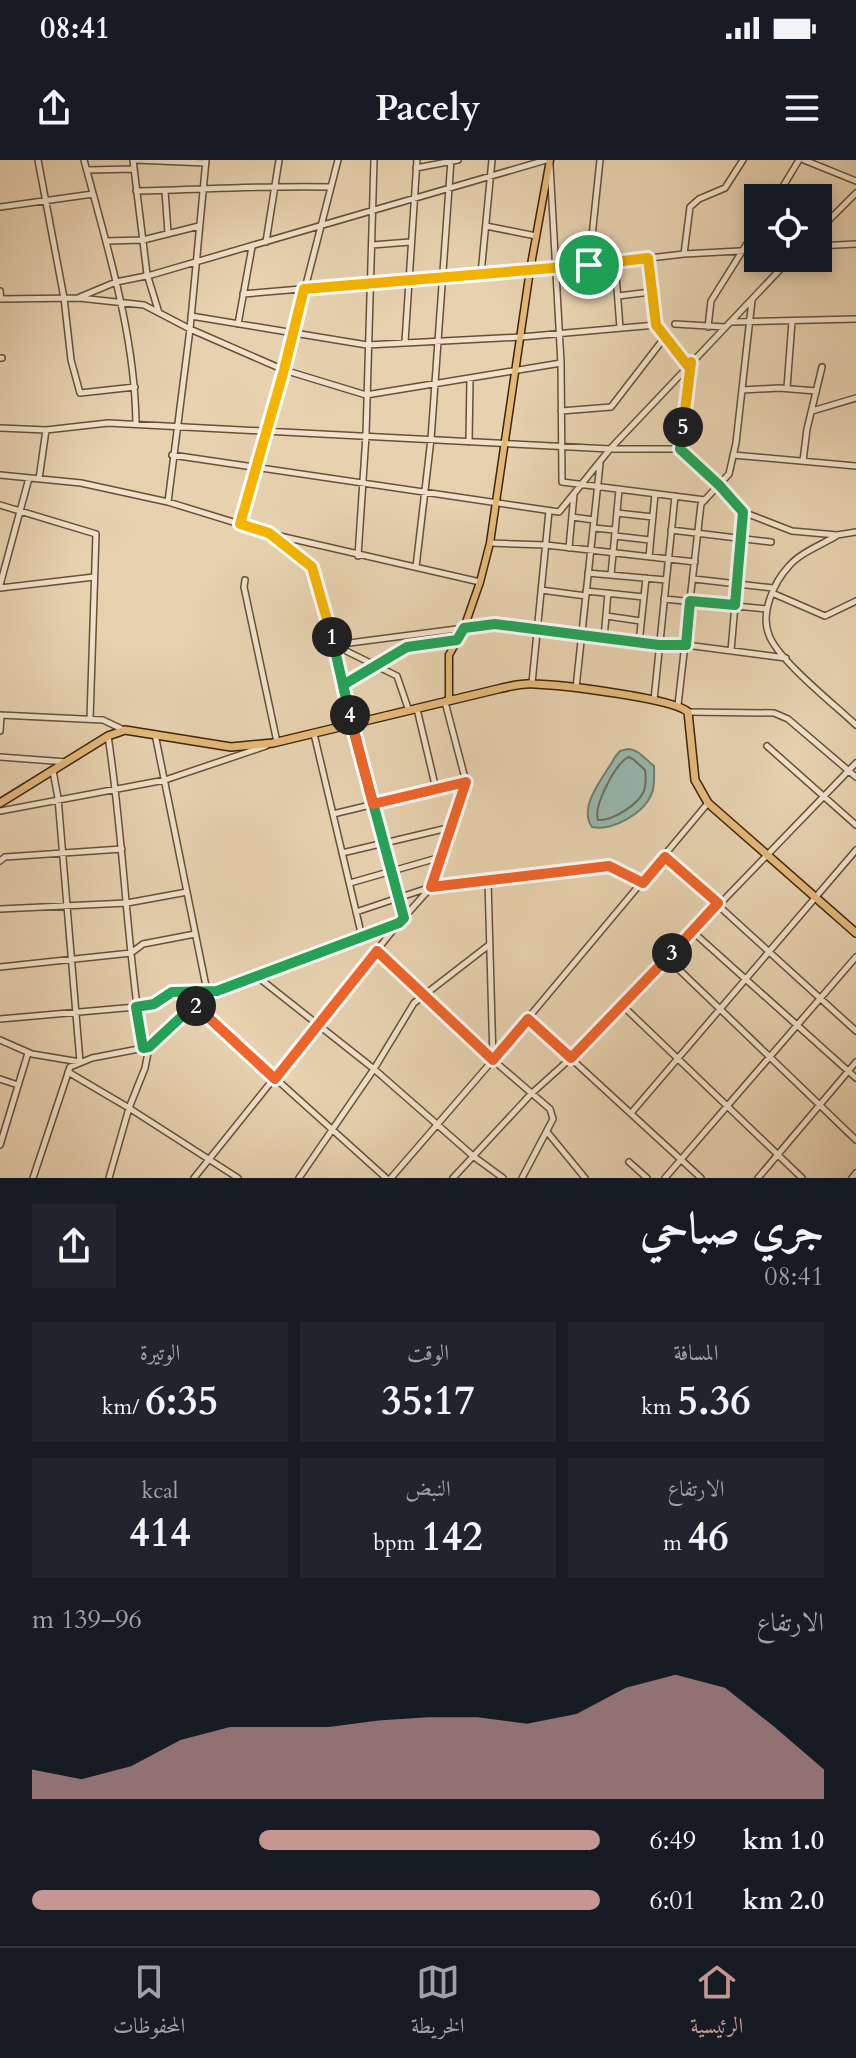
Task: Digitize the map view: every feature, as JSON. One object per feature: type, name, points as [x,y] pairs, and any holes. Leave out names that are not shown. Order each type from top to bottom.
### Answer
[{"type":"highway","points":[[0,803],[108,736],[125,730],[231,747],[275,743],[532,683],[654,700],[678,705],[688,712],[695,780],[708,803],[856,933]]},
{"type":"main road","points":[[447,702],[449,655],[464,628],[490,543],[549,160]]},
{"type":"street","points":[[38,160],[64,298],[71,360],[80,393],[135,387]]},
{"type":"street","points":[[84,160],[121,303],[135,387],[136,424]]},
{"type":"street","points":[[160,314],[147,274],[134,160],[206,162],[190,329],[175,427],[168,502]]},
{"type":"street","points":[[266,242],[279,160]]},
{"type":"street","points":[[240,524],[284,370],[338,160]]},
{"type":"street","points":[[358,556],[366,435],[374,160]]},
{"type":"street","points":[[405,342],[417,160]]},
{"type":"street","points":[[416,168],[453,160],[448,190],[431,439],[416,567]]},
{"type":"street","points":[[481,274],[492,160]]},
{"type":"street","points":[[79,298],[116,282],[151,275],[549,160],[561,363],[562,482],[705,500]]},
{"type":"street","points":[[589,265],[600,160]]},
{"type":"street","points":[[684,254],[690,207],[699,199],[725,188],[743,160]]},
{"type":"street","points":[[786,184],[802,160],[856,181]]},
{"type":"street","points":[[87,170],[134,169]]},
{"type":"street","points":[[136,191],[331,187]]},
{"type":"street","points":[[165,191],[168,233]]},
{"type":"street","points":[[832,217],[856,193]]},
{"type":"street","points":[[0,207],[93,194]]},
{"type":"street","points":[[106,241],[143,240],[199,226]]},
{"type":"street","points":[[486,226],[536,236]]},
{"type":"street","points":[[372,245],[411,242]]},
{"type":"street","points":[[832,245],[856,244]]},
{"type":"street","points":[[238,324],[252,246]]},
{"type":"street","points":[[243,294],[743,251]]},
{"type":"street","points":[[708,327],[711,301],[743,251]]},
{"type":"street","points":[[648,258],[656,325],[690,364],[680,449]]},
{"type":"street","points":[[615,262],[620,328]]},
{"type":"street","points":[[172,455],[559,512],[610,449],[778,272]]},
{"type":"street","points":[[0,291],[0,299],[79,298],[144,305],[284,370],[366,395],[561,363]]},
{"type":"street","points":[[618,296],[651,292]]},
{"type":"street","points":[[678,705],[701,504],[729,474],[752,300]]},
{"type":"street","points":[[191,316],[367,345],[521,337],[656,325]]},
{"type":"street","points":[[731,321],[856,319]]},
{"type":"street","points":[[787,388],[792,321]]},
{"type":"street","points":[[675,324],[726,327]]},
{"type":"street","points":[[561,411],[611,407],[665,337]]},
{"type":"street","points":[[803,461],[822,367]]},
{"type":"street","points":[[469,442],[470,378]]},
{"type":"street","points":[[742,390],[787,388],[816,391]]},
{"type":"street","points":[[811,412],[856,398]]},
{"type":"street","points":[[0,428],[46,430],[108,423],[561,447],[680,449],[743,512],[792,531],[837,535],[856,532]]},
{"type":"street","points":[[39,479],[46,430]]},
{"type":"street","points":[[733,455],[856,466]]},
{"type":"street","points":[[576,689],[601,461]]},
{"type":"street","points":[[0,475],[81,483],[168,502],[358,556],[480,582]]},
{"type":"street","points":[[29,478],[0,587],[95,577]]},
{"type":"street","points":[[611,575],[619,490]]},
{"type":"street","points":[[569,548],[574,494]]},
{"type":"street","points":[[649,557],[655,494]]},
{"type":"street","points":[[654,700],[675,496]]},
{"type":"street","points":[[0,505],[96,534],[90,719]]},
{"type":"street","points":[[532,683],[549,511]]},
{"type":"street","points":[[731,651],[743,512]]},
{"type":"street","points":[[617,513],[653,517]]},
{"type":"street","points":[[572,517],[594,520]]},
{"type":"street","points":[[593,528],[650,540]]},
{"type":"street","points":[[671,530],[771,542]]},
{"type":"street","points":[[269,533],[312,567],[404,918]]},
{"type":"street","points":[[837,535],[790,564],[773,590],[767,609],[768,635],[786,658],[856,725]]},
{"type":"street","points":[[490,543],[546,545],[695,562]]},
{"type":"street","points":[[588,573],[666,580]]},
{"type":"street","points":[[639,643],[646,578]]},
{"type":"street","points":[[694,579],[773,590],[825,616],[856,601]]},
{"type":"street","points":[[0,811],[165,780],[275,743],[245,580]]},
{"type":"street","points":[[541,590],[644,597]]},
{"type":"street","points":[[604,638],[608,593]]},
{"type":"street","points":[[664,599],[767,609]]},
{"type":"street","points":[[606,616],[641,621]]},
{"type":"street","points":[[334,645],[495,624],[786,658]]},
{"type":"street","points":[[343,685],[407,647],[457,640]]},
{"type":"street","points":[[334,645],[397,676],[413,710],[436,789]]},
{"type":"street","points":[[194,1178],[431,887],[466,782],[447,702]]},
{"type":"street","points":[[688,712],[740,710],[774,713],[788,719],[856,777]]},
{"type":"street","points":[[0,731],[0,715],[103,720],[125,730]]},
{"type":"street","points":[[155,733],[207,994]]},
{"type":"street","points":[[314,734],[362,937]]},
{"type":"street","points":[[108,736],[116,790],[136,1007],[146,1047],[145,1068],[129,1108],[109,1178]]},
{"type":"street","points":[[767,746],[856,825]]},
{"type":"street","points":[[0,757],[67,762]]},
{"type":"street","points":[[453,1178],[531,1094],[571,1058],[856,763]]},
{"type":"street","points":[[53,770],[58,798],[80,1062]]},
{"type":"street","points":[[333,814],[466,782]]},
{"type":"street","points":[[194,1005],[388,1178],[528,1019],[708,803]]},
{"type":"street","points":[[342,853],[452,827]]},
{"type":"street","points":[[0,861],[5,857],[122,849]]},
{"type":"street","points":[[632,1112],[856,850]]},
{"type":"street","points":[[350,883],[442,857]]},
{"type":"street","points":[[665,857],[856,1031]]},
{"type":"street","points":[[356,912],[431,887],[609,866],[643,883]]},
{"type":"street","points":[[488,881],[493,1060]]},
{"type":"street","points":[[0,909],[127,903],[187,892]]},
{"type":"street","points":[[0,1019],[136,1007],[154,1004],[172,992],[207,994],[399,923]]},
{"type":"street","points":[[692,931],[856,1078]]},
{"type":"street","points":[[0,967],[131,953],[143,944],[195,934]]},
{"type":"street","points":[[299,1178],[374,1069],[414,1003],[490,945]]},
{"type":"street","points":[[377,951],[550,1109],[553,1119],[548,1133],[522,1178]]},
{"type":"street","points":[[665,1178],[856,957]]},
{"type":"street","points":[[667,958],[856,1140]]},
{"type":"street","points":[[258,977],[374,1069],[473,1156],[503,1178]]},
{"type":"street","points":[[33,1178],[70,1067],[92,1058],[146,1047],[207,994]]},
{"type":"street","points":[[622,1005],[802,1178]]},
{"type":"street","points":[[528,1019],[701,1178]]},
{"type":"street","points":[[0,1040],[28,1053],[80,1062]]},
{"type":"street","points":[[0,1145],[28,1053]]},
{"type":"street","points":[[758,1178],[856,1062]]},
{"type":"street","points":[[68,1072],[238,1178]]},
{"type":"street","points":[[0,1079],[18,1085]]},
{"type":"street","points":[[548,1133],[585,1178]]},
{"type":"street","points":[[629,1162],[647,1178]]},
{"type":"street","points":[[852,1178],[856,1173]]},
{"type":"water","points":[[628,749],[639,753],[654,766],[652,793],[642,808],[618,824],[592,827],[588,810],[594,791],[615,757],[620,751]]},
{"type":"route","points":[[589,265],[304,289],[240,524],[269,533],[312,567],[334,645],[352,725],[404,918],[399,923],[217,991],[172,992],[154,1004],[136,1007],[143,1048],[149,1047],[194,1005],[275,1079],[377,951],[493,1060],[528,1019],[571,1058],[718,903],[665,857],[643,883],[609,866],[431,887],[466,782],[373,804],[352,725],[343,685],[375,665],[407,647],[457,640],[464,628],[495,624],[659,645],[686,645],[690,601],[735,605],[743,512],[680,449],[691,362],[688,366],[656,325],[648,258],[589,265]]}]
